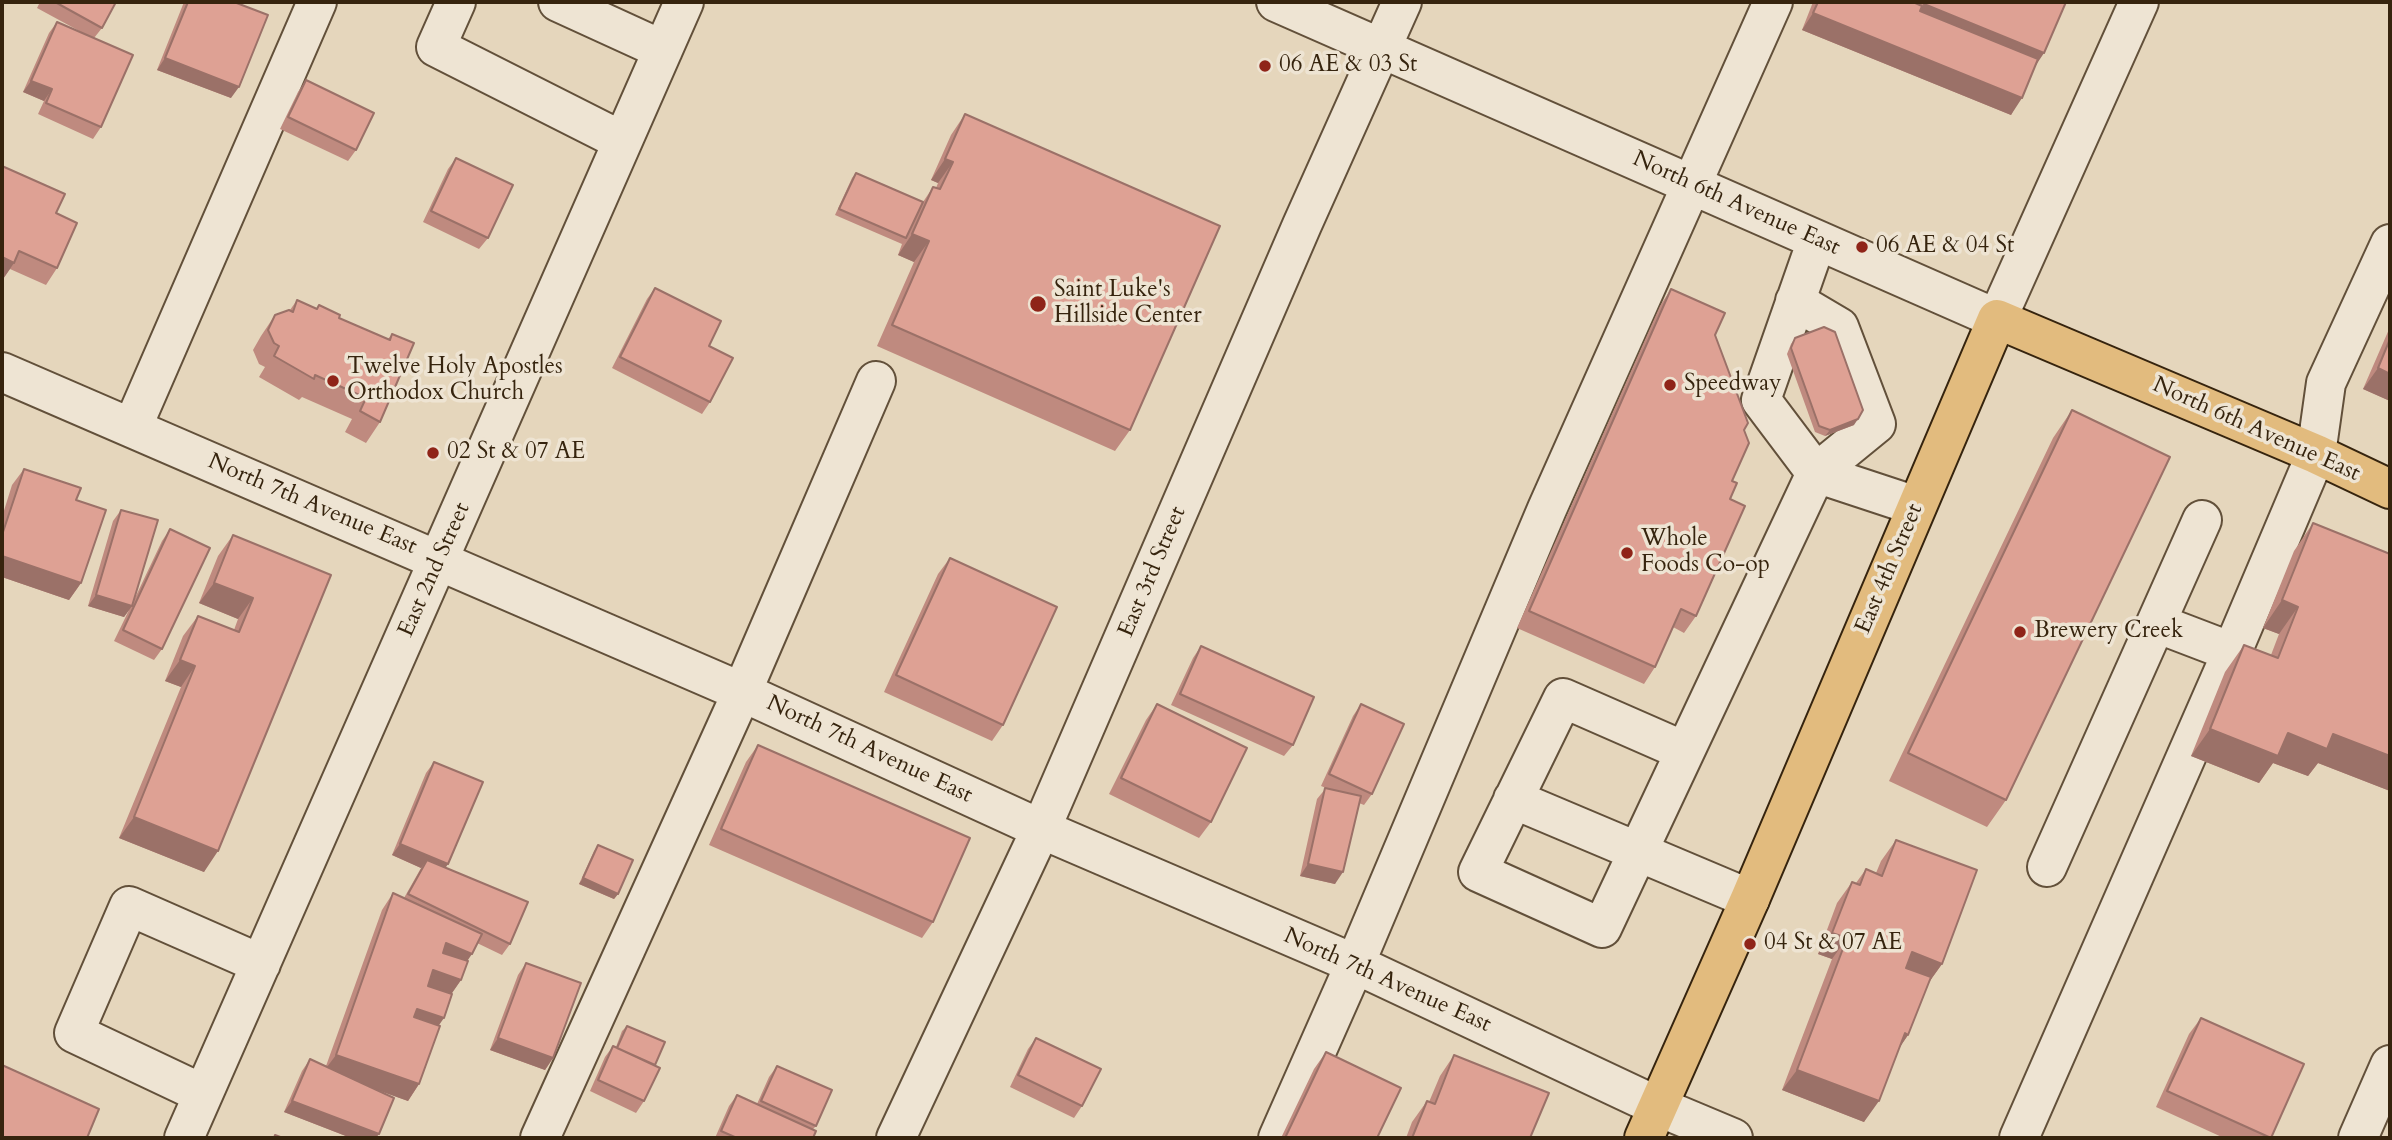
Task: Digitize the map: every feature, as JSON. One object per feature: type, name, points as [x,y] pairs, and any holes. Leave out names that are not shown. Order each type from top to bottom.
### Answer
[{"type":"main road","name":"North 6th Avenue East","points":[[1997,319],[2316,454],[2390,489]]},
{"type":"main road","name":"East 4th Street","points":[[1652,1122],[1997,319]]},
{"type":"street","points":[[132,428],[317,2]]},
{"type":"street","points":[[456,2],[436,47],[622,141]]},
{"type":"street","name":"East 2nd Street","points":[[184,1138],[684,2]]},
{"type":"street","name":"North 6th Avenue East","points":[[1276,2],[1997,319]]},
{"type":"street","name":"East 3rd Street","points":[[897,1138],[1041,829],[1302,225],[1402,2]]},
{"type":"street","points":[[1278,1138],[1355,964],[1547,509],[1773,2]]},
{"type":"street","name":"East 4th Street","points":[[1997,319],[2138,2]]},
{"type":"street","points":[[575,5],[663,50]]},
{"type":"street","points":[[1817,240],[1761,400],[1816,473],[1916,506]]},
{"type":"street","points":[[2020,1138],[2316,454],[2326,383],[2390,244]]},
{"type":"street","points":[[1684,751],[1563,698],[1478,872],[1602,928],[1816,473],[1876,424],[1839,327],[1796,301]]},
{"type":"street","name":"North 7th Avenue East","points":[[2,372],[742,692],[1041,829],[1355,964],[1652,1122],[1733,1138]]},
{"type":"street","points":[[540,1138],[742,692],[876,381]]},
{"type":"street","points":[[2047,867],[2202,520]]},
{"type":"street","points":[[2156,623],[2232,652]]},
{"type":"street","points":[[1513,799],[1749,899]]},
{"type":"street","points":[[203,1094],[74,1033],[129,906],[261,964]]},
{"type":"street","points":[[2358,1138],[2390,1065]]},
{"type":"building","points":[[55,2],[116,2],[102,28]]},
{"type":"building","points":[[188,2],[234,2],[268,15],[239,87],[165,58]]},
{"type":"building","points":[[1818,2],[1913,2],[1922,6],[1920,11],[2038,59],[2022,98],[1813,13]]},
{"type":"building","points":[[2066,2],[2044,53],[1924,4]]},
{"type":"building","points":[[57,22],[133,55],[101,127],[46,103],[52,89],[31,81]]},
{"type":"building","points":[[306,80],[374,113],[356,150],[288,117]]},
{"type":"building","name":"Saint Luke's Hillside Center","points":[[965,114],[1220,226],[1130,430],[892,325],[929,241],[912,234],[933,187],[940,189],[953,162],[945,159]]},
{"type":"building","points":[[456,158],[513,185],[488,238],[431,211]]},
{"type":"building","points":[[2,166],[65,194],[56,213],[77,223],[57,268],[19,251],[14,263],[2,257]]},
{"type":"building","points":[[856,173],[923,202],[906,238],[839,209]]},
{"type":"building","points":[[655,288],[721,321],[709,346],[733,358],[710,402],[620,357]]},
{"type":"building","points":[[1671,289],[1725,313],[1715,335],[1748,423],[1744,430],[1749,443],[1732,481],[1737,483],[1730,499],[1745,506],[1696,616],[1681,609],[1655,667],[1529,611]]},
{"type":"building","points":[[297,300],[317,309],[319,305],[340,315],[339,318],[390,340],[392,334],[414,343],[380,422],[360,411],[366,398],[315,375],[314,379],[274,356],[279,346],[274,343],[268,330],[275,315],[289,310],[293,312]]},
{"type":"building","name":"Speedway","points":[[1824,327],[1835,332],[1863,410],[1858,419],[1830,430],[1819,426],[1791,348],[1795,338]]},
{"type":"building","points":[[2390,339],[2390,374],[2378,368]]},
{"type":"building","name":"Brewery Creek","points":[[2072,410],[2170,457],[2006,800],[1908,753]]},
{"type":"building","points":[[24,469],[81,488],[76,500],[106,510],[81,583],[2,556],[2,535]]},
{"type":"building","points":[[121,510],[158,520],[132,606],[96,595]]},
{"type":"building","points":[[2313,523],[2390,554],[2390,756],[2333,734],[2327,749],[2288,733],[2278,756],[2210,729],[2244,645],[2278,658],[2298,607],[2282,600]]},
{"type":"building","points":[[170,529],[210,548],[162,649],[123,630]]},
{"type":"building","points":[[233,535],[331,575],[218,851],[134,817],[195,666],[180,660],[198,616],[239,632],[253,598],[214,583]]},
{"type":"building","points":[[950,558],[1057,607],[1003,725],[896,675]]},
{"type":"building","points":[[1201,646],[1314,697],[1293,745],[1180,694]]},
{"type":"building","points":[[1157,704],[1247,748],[1211,822],[1121,778]]},
{"type":"building","points":[[1361,704],[1404,724],[1372,794],[1329,774]]},
{"type":"building","points":[[758,745],[970,838],[933,922],[721,829]]},
{"type":"building","points":[[434,762],[483,782],[448,864],[400,844]]},
{"type":"building","points":[[1325,788],[1361,796],[1343,872],[1308,864]]},
{"type":"building","points":[[1896,840],[1977,870],[1942,964],[1912,952],[1906,968],[1931,977],[1908,1035],[1905,1033],[1879,1101],[1797,1070],[1847,938],[1832,933],[1852,882],[1860,885],[1866,869],[1882,876]]},
{"type":"building","points":[[598,845],[633,860],[618,894],[583,878]]},
{"type":"building","points":[[427,860],[528,902],[510,944],[408,894]]},
{"type":"building","points":[[393,893],[482,934],[472,954],[446,943],[443,953],[468,961],[461,980],[433,970],[428,986],[452,994],[444,1018],[417,1009],[414,1017],[440,1026],[419,1084],[336,1055]]},
{"type":"building","points":[[526,963],[581,983],[553,1058],[498,1038]]},
{"type":"building","points":[[2201,1018],[2304,1064],[2271,1138],[2167,1091]]},
{"type":"building","points":[[627,1026],[665,1042],[655,1065],[617,1048]]},
{"type":"building","points":[[1036,1038],[1101,1069],[1082,1106],[1018,1075]]},
{"type":"building","points":[[613,1046],[660,1068],[644,1101],[598,1080]]},
{"type":"building","points":[[1326,1052],[1401,1088],[1377,1138],[1285,1138]]},
{"type":"building","points":[[1454,1055],[1549,1093],[1530,1138],[1412,1138],[1427,1101],[1435,1104]]},
{"type":"building","points":[[310,1059],[394,1098],[379,1134],[292,1101]]},
{"type":"building","points":[[2,1065],[99,1109],[87,1138],[2,1138]]},
{"type":"building","points":[[777,1066],[832,1090],[816,1126],[761,1101]]},
{"type":"building","points":[[737,1095],[816,1131],[813,1138],[737,1138],[721,1131]]},
{"type":"place","name":"06 AE & 03 St","points":[[1265,66]]},
{"type":"place","name":"06 AE & 04 St","points":[[1862,247]]},
{"type":"place","name":"Saint Luke's Hillside Center","points":[[1038,304]]},
{"type":"place","name":"Twelve Holy Apostles Orthodox Church","points":[[333,381]]},
{"type":"place","name":"Speedway","points":[[1670,385]]},
{"type":"place","name":"02 St & 07 AE","points":[[433,453]]},
{"type":"place","name":"Whole Foods Co-op","points":[[1627,553]]},
{"type":"place","name":"Brewery Creek","points":[[2020,632]]},
{"type":"place","name":"04 St & 07 AE","points":[[1750,944]]}]
